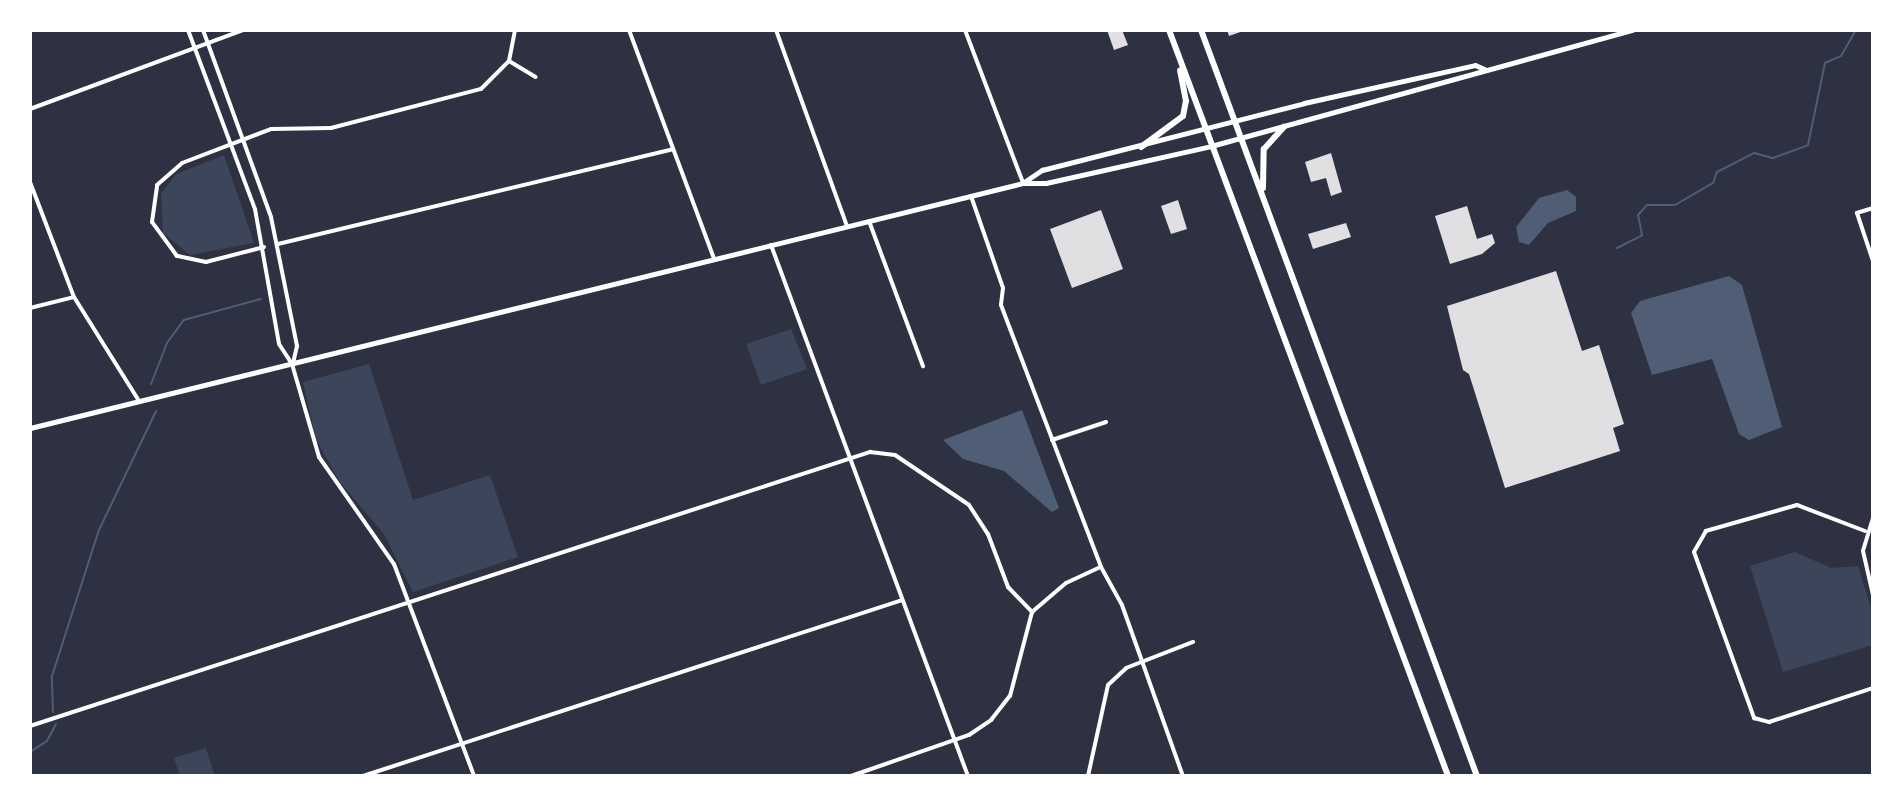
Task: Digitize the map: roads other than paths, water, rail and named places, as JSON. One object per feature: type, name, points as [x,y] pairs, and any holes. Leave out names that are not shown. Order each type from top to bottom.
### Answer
[{"type":"main road","points":[[1169,30],[1448,776]]},
{"type":"main road","points":[[1141,147],[1183,116],[1186,101],[1169,30]]},
{"type":"main road","points":[[1201,30],[1477,776]]},
{"type":"main road","points":[[1269,211],[1260,162],[1267,143],[1284,127]]},
{"type":"street","points":[[188,30],[231,143],[264,247],[278,337],[292,364],[319,457],[382,541],[410,601],[474,776]]},
{"type":"street","points":[[203,30],[278,244],[297,346],[292,364]]},
{"type":"street","points":[[30,109],[243,30]]},
{"type":"street","points":[[272,30],[307,30]]},
{"type":"street","points":[[264,247],[194,262],[169,250],[152,222],[153,195],[164,176],[231,143],[277,127],[331,128],[468,94],[489,83],[509,61],[515,30]]},
{"type":"street","points":[[629,30],[715,260]]},
{"type":"street","points":[[776,30],[848,226]]},
{"type":"street","points":[[965,30],[1023,183]]},
{"type":"street","points":[[30,428],[970,195],[1023,183],[1046,183],[1211,146],[1469,78],[1484,69],[1632,30]]},
{"type":"street","points":[[509,61],[536,77]]},
{"type":"street","points":[[1023,183],[1042,170],[1141,147],[1234,121],[1475,65],[1484,69]]},
{"type":"street","points":[[278,244],[673,149]]},
{"type":"street","points":[[30,182],[74,297],[139,401]]},
{"type":"street","points":[[970,195],[1003,288],[1001,305],[1101,567],[1143,660],[1183,776]]},
{"type":"street","points":[[1873,208],[1857,213],[1873,261]]},
{"type":"street","points":[[869,221],[923,366]]},
{"type":"street","points":[[771,245],[848,458],[968,776]]},
{"type":"street","points":[[30,308],[74,297]]},
{"type":"street","points":[[1052,440],[1106,422]]},
{"type":"street","points":[[30,726],[870,452],[895,455],[962,498],[982,522],[1008,588],[1032,612]]},
{"type":"street","points":[[1866,531],[1797,505],[1706,531],[1694,552],[1754,718],[1769,722],[1873,688]]},
{"type":"street","points":[[1873,518],[1866,531],[1864,571],[1873,595]]},
{"type":"street","points":[[851,776],[979,729],[1010,696],[1032,612],[1066,583],[1101,567]]},
{"type":"street","points":[[363,776],[902,600]]},
{"type":"street","points":[[1088,776],[1108,685],[1143,660],[1193,642]]},
{"type":"waterway","points":[[1617,248],[1642,235],[1638,215],[1647,205],[1675,205],[1713,183],[1717,172],[1754,153],[1773,158],[1808,145],[1825,63],[1841,56],[1856,30]]},
{"type":"waterway","points":[[151,384],[167,343],[184,320],[261,299]]},
{"type":"waterway","points":[[53,712],[52,676],[99,530],[156,411]]},
{"type":"waterway","points":[[30,752],[47,741],[56,724]]}]
